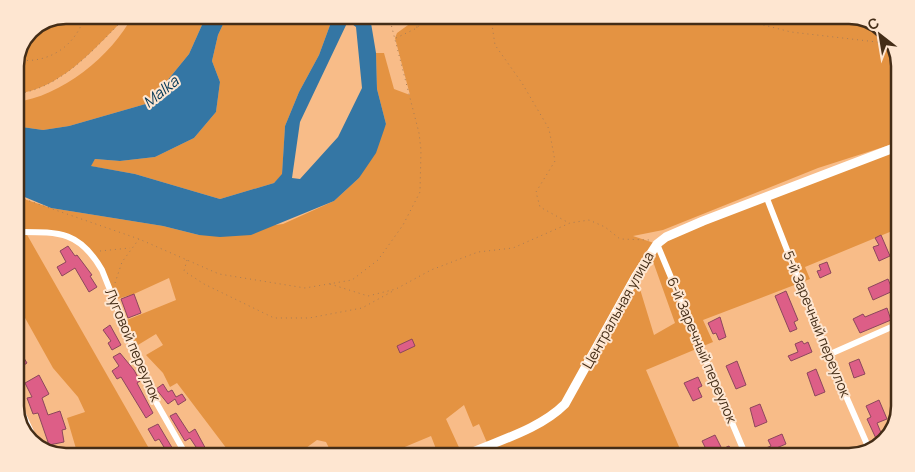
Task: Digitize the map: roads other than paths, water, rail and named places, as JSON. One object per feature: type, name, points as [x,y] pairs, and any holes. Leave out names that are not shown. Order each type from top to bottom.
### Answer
[{"type":"street","name":"Центральная улица","points":[[482,448],[538,424],[557,412],[565,404],[636,276],[657,244],[666,236],[702,220],[891,149]]},
{"type":"street","name":"5-й Заречный переулок","points":[[766,196],[828,355],[867,444]]},
{"type":"street","name":"Луговой переулок","points":[[24,232],[48,232],[79,240],[92,252],[102,270],[152,395],[183,448]]},
{"type":"street","name":"6-й Заречный переулок","points":[[657,244],[743,448]]},
{"type":"street","points":[[828,355],[891,327]]},
{"type":"water","name":"Malka","points":[[202,24],[223,24],[218,35],[212,61],[220,82],[216,112],[194,138],[155,157],[120,161],[95,159],[91,166],[135,174],[220,199],[274,183],[282,174],[285,126],[299,92],[319,55],[330,24],[347,24],[300,122],[292,178],[300,179],[338,137],[362,88],[356,27],[352,24],[371,24],[376,53],[377,89],[386,124],[376,153],[359,178],[334,201],[251,235],[220,237],[199,235],[163,226],[51,208],[24,197],[24,127],[43,130],[69,126],[149,103],[189,54]]}]
